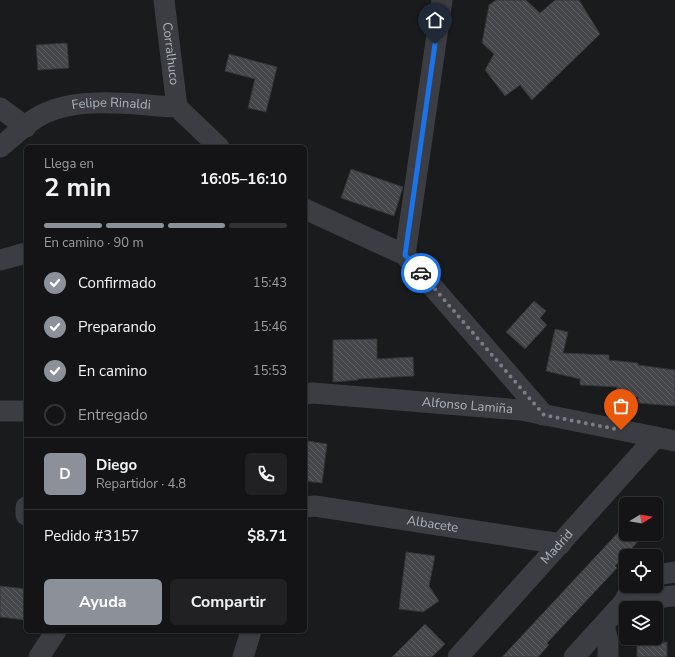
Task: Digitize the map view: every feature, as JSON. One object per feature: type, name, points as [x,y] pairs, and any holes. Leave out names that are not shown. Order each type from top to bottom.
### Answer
[{"type":"street","name":"Corralhuco","points":[[164,0],[177,107]]},
{"type":"street","points":[[405,255],[442,0]]},
{"type":"street","name":"Felipe Rinaldi","points":[[0,147],[36,118],[63,106],[98,103],[177,107]]},
{"type":"street","points":[[177,107],[217,145]]},
{"type":"street","points":[[0,108],[26,127]]},
{"type":"street","points":[[307,210],[405,255],[544,415]]},
{"type":"street","points":[[0,260],[24,254]]},
{"type":"street","name":"Alfonso Lamiña","points":[[307,394],[314,393],[478,406],[544,415],[666,439]]},
{"type":"street","points":[[0,411],[24,411]]},
{"type":"street","name":"Madrid","points":[[458,657],[561,544],[666,439]]},
{"type":"street","name":"Albacete","points":[[307,507],[315,506],[561,544]]},
{"type":"street","points":[[663,574],[675,572]]},
{"type":"street","points":[[574,657],[604,624],[628,594],[634,603],[657,597],[675,596]]},
{"type":"street","points":[[604,624],[608,642],[608,657]]},
{"type":"street","points":[[39,657],[55,633]]},
{"type":"street","points":[[243,657],[250,633]]},
{"type":"building","points":[[496,0],[526,0],[540,13],[555,0],[579,0],[600,34],[532,100],[520,85],[505,96],[485,70],[494,54],[482,43],[489,5]]},
{"type":"building","points":[[67,43],[69,68],[38,70],[36,45]]},
{"type":"building","points":[[229,54],[277,67],[266,112],[248,108],[255,79],[225,71]]},
{"type":"building","points":[[351,169],[403,187],[394,216],[341,198]]},
{"type":"building","points":[[534,301],[546,311],[540,318],[547,325],[525,349],[506,332]]},
{"type":"building","points":[[555,329],[568,332],[563,353],[609,355],[609,360],[638,363],[638,365],[675,370],[675,406],[638,403],[638,397],[616,395],[617,387],[580,385],[580,379],[546,371]]},
{"type":"building","points":[[377,339],[377,359],[413,357],[414,376],[333,382],[333,340]]},
{"type":"building","points":[[308,441],[327,444],[322,483],[307,481]]},
{"type":"building","points":[[619,532],[619,541],[638,541],[631,549],[619,549],[619,562],[615,566],[617,568],[547,643],[549,645],[538,657],[502,657]]},
{"type":"building","points":[[406,552],[435,556],[429,586],[439,601],[423,612],[399,609]]},
{"type":"building","points":[[0,586],[24,589],[24,620],[0,617]]},
{"type":"building","points":[[425,624],[445,644],[432,657],[392,657]]},
{"type":"building","points":[[663,642],[667,642],[667,657],[637,657],[637,645],[663,645]]},
{"type":"way so far","points":[[421,273],[544,415],[621,430]]},
{"type":"route","points":[[421,273],[405,255],[435,44]]}]
